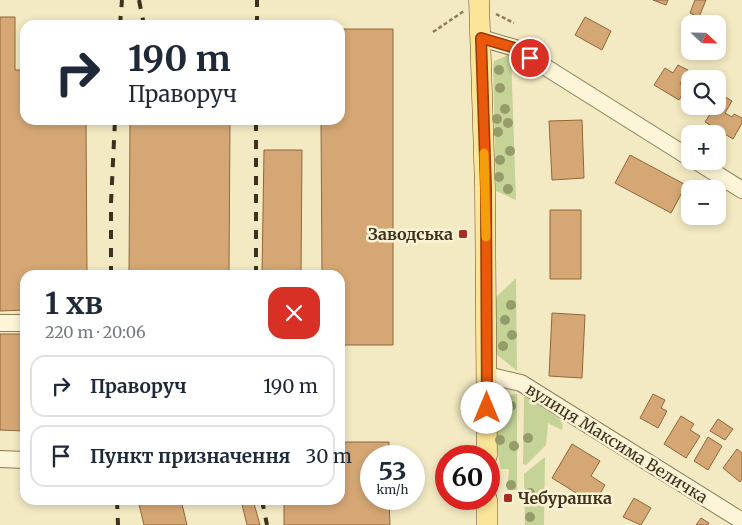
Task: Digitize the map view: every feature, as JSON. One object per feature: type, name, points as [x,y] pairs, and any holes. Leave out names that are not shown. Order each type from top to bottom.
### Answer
[{"type":"main road","points":[[479,0],[486,189],[487,445]]},
{"type":"main road","points":[[487,510],[487,525]]},
{"type":"street","points":[[481,38],[515,48],[681,152]]},
{"type":"street","points":[[710,170],[742,190]]},
{"type":"street","points":[[0,323],[19,323]]},
{"type":"street","name":"вулиця Максима Величка","points":[[487,375],[521,383],[742,521]]},
{"type":"street","points":[[0,459],[20,460]]},
{"type":"green space","points":[[511,54],[516,200],[496,191],[493,68],[494,61]]},
{"type":"green space","points":[[516,278],[517,371],[496,354],[494,299]]},
{"type":"green space","points":[[517,394],[517,490],[507,490],[509,469],[501,469],[500,445],[497,445],[496,408],[500,402],[510,395]]},
{"type":"green space","points":[[527,396],[553,411],[563,425],[562,430],[548,423],[546,445],[526,465],[523,464],[524,397]]},
{"type":"green space","points":[[545,457],[544,525],[525,525],[524,474]]},
{"type":"building","points":[[653,0],[668,0],[666,5]]},
{"type":"building","points":[[695,0],[706,0],[700,15],[690,13]]},
{"type":"building","points":[[0,17],[15,17],[15,70],[20,70],[20,125],[86,125],[87,270],[20,270],[20,310],[0,311]]},
{"type":"building","points":[[585,17],[611,31],[602,50],[575,35]]},
{"type":"building","points":[[345,29],[393,29],[393,345],[345,345],[345,270],[322,270],[321,125],[345,125]]},
{"type":"building","points":[[678,65],[688,70],[681,70],[681,97],[679,100],[654,85],[665,68],[673,73]]},
{"type":"building","points":[[726,97],[732,101],[726,111]]},
{"type":"building","points":[[726,114],[732,117],[734,114],[742,118],[742,123],[733,139],[726,135],[726,125],[710,125],[705,122],[710,115]]},
{"type":"building","points":[[582,120],[584,178],[552,180],[549,121]]},
{"type":"building","points":[[130,125],[230,125],[229,270],[129,270]]},
{"type":"building","points":[[264,150],[302,150],[301,270],[262,270]]},
{"type":"building","points":[[630,155],[681,182],[681,194],[671,213],[615,183]]},
{"type":"building","points":[[550,210],[581,210],[581,279],[550,279]]},
{"type":"building","points":[[552,313],[585,315],[582,378],[549,376]]},
{"type":"building","points":[[0,334],[20,334],[20,431],[0,430]]},
{"type":"building","points":[[653,394],[665,400],[661,408],[667,411],[658,428],[640,418]]},
{"type":"building","points":[[681,416],[694,424],[690,430],[700,436],[686,458],[664,444]]},
{"type":"building","points":[[718,419],[733,429],[725,440],[710,431]]},
{"type":"building","points":[[708,437],[722,446],[708,470],[694,461]]},
{"type":"building","points":[[345,442],[389,442],[389,445],[360,445],[360,510],[389,510],[390,525],[284,525],[284,505],[345,505]]},
{"type":"building","points":[[572,444],[600,461],[591,476],[605,485],[594,504],[552,478]]},
{"type":"building","points":[[737,449],[742,453],[742,479],[740,482],[723,468]]},
{"type":"building","points":[[634,498],[651,508],[641,525],[623,517]]},
{"type":"building","points":[[139,505],[182,505],[187,525],[144,525]]},
{"type":"building","points":[[242,505],[254,505],[260,525],[247,525]]},
{"type":"building","points":[[701,518],[709,523],[708,525],[696,525]]},
{"type":"railway","points":[[120,20],[122,0]]},
{"type":"railway","points":[[139,0],[143,20]]},
{"type":"railway","points":[[257,0],[257,20]]},
{"type":"railway","points":[[111,270],[111,203],[115,125]]},
{"type":"railway","points":[[256,125],[256,270]]},
{"type":"railway","points":[[117,505],[118,525]]},
{"type":"railway","points":[[263,505],[267,525]]},
{"type":"slow traffic","points":[[484,153],[486,237]]},
{"type":"place","name":"Заводська","points":[[463,234]]},
{"type":"place","name":"Чебурашка","points":[[508,498]]},
{"type":"route","points":[[487,408],[486,189],[481,38],[515,48],[530,58]]}]
